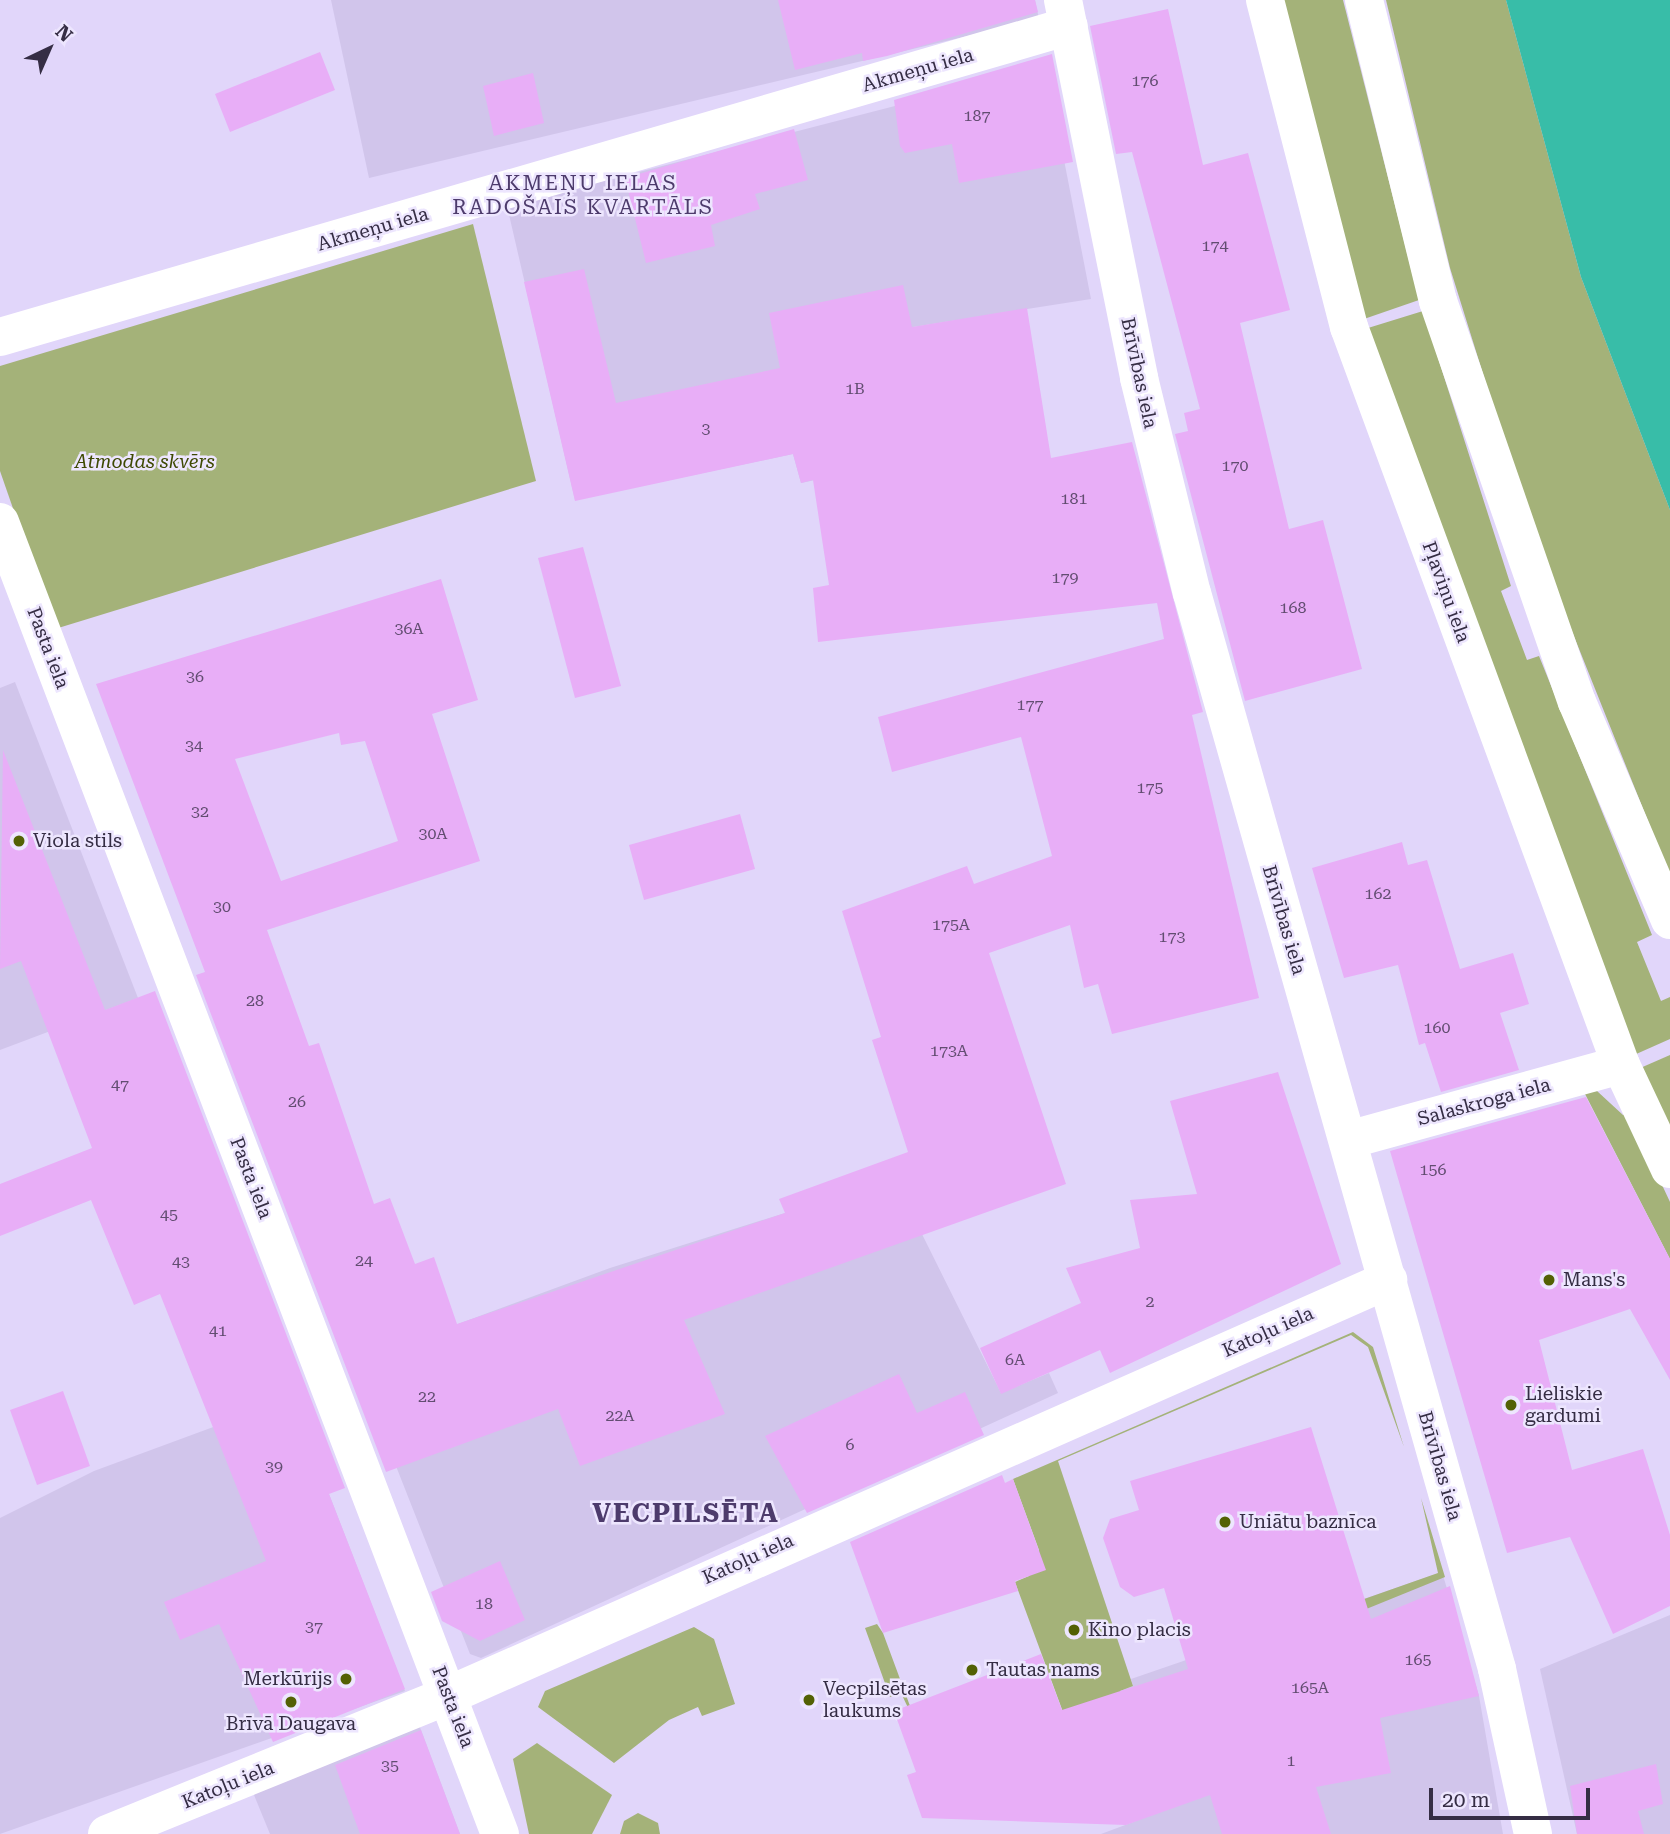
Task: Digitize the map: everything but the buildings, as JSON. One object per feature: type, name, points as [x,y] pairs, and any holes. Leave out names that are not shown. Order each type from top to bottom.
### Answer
[{"type":"street","name":"Pļaviņu iela","points":[[1265,0],[1299,153],[1349,327],[1620,1065],[1670,1169]]},
{"type":"street","points":[[1364,0],[1438,301],[1577,702],[1670,920]]},
{"type":"street","name":"Akmeņu iela","points":[[0,337],[478,199],[1066,13]]},
{"type":"street","name":"Brīvības iela","points":[[1066,13],[1139,378],[1192,593],[1497,1670],[1533,1834]]},
{"type":"street","name":"Pasta iela","points":[[0,522],[500,1834]]},
{"type":"street","name":"Salaskroga iela","points":[[1348,1140],[1620,1065]]},
{"type":"street","name":"Katoļu iela","points":[[107,1834],[449,1696],[1388,1280]]},
{"type":"shaded area","points":[[331,0],[1035,0],[1039,19],[369,178]]},
{"type":"shaded area","points":[[1506,0],[1670,0],[1670,510],[1581,277]]},
{"type":"shaded area","points":[[1046,67],[1091,299],[913,327],[932,410],[872,468],[801,483],[793,454],[575,500],[507,206]]},
{"type":"shaded area","points":[[15,682],[138,998],[0,1050],[0,688]]},
{"type":"shaded area","points":[[911,1212],[1001,1393],[1049,1373],[1058,1393],[481,1658],[470,1654],[355,1362],[610,1268],[785,1213]]},
{"type":"shaded area","points":[[292,1398],[405,1691],[0,1834],[0,1518],[94,1471]]},
{"type":"shaded area","points":[[1442,1572],[1479,1696],[1503,1834],[1101,1834],[1136,1821],[1120,1691],[1133,1686],[1131,1679]]},
{"type":"shaded area","points":[[1670,1615],[1670,1834],[1577,1834],[1540,1669]]},
{"type":"shaded area","points":[[418,1722],[460,1834],[270,1834],[252,1790]]},
{"type":"green space","points":[[1279,0],[1343,0],[1419,300],[1364,319]]},
{"type":"green space","points":[[1386,0],[1506,0],[1581,277],[1670,510],[1670,876],[1533,534],[1450,268]]},
{"type":"green space","name":"Atmodas skvērs","points":[[473,224],[536,481],[55,629],[0,471],[0,366]]},
{"type":"green space","points":[[1423,311],[1511,586],[1501,591],[1527,660],[1539,656],[1652,935],[1637,942],[1661,1001],[1670,997],[1670,1039],[1634,1055],[1368,328]]},
{"type":"green space","points":[[1670,1055],[1670,1136],[1638,1069]]},
{"type":"green space","points":[[1597,1091],[1623,1115],[1628,1112],[1670,1202],[1670,1259],[1584,1092]]},
{"type":"green space","name":"Kino placis","points":[[1353,1332],[1373,1347],[1404,1447],[1368,1347],[1351,1335],[1058,1461],[1133,1686],[1120,1691],[1126,1709],[1063,1712],[1015,1582],[1029,1576],[1039,1550],[1013,1479]]},
{"type":"green space","points":[[1421,1498],[1445,1577],[1354,1614],[1350,1604],[1438,1573]]},
{"type":"green space","points":[[877,1624],[883,1633],[920,1733],[901,1693],[890,1697],[865,1628]]},
{"type":"green space","points":[[694,1627],[714,1639],[735,1704],[702,1716],[698,1707],[669,1720],[614,1763],[538,1707],[545,1691]]},
{"type":"green space","points":[[537,1743],[612,1795],[592,1834],[529,1834],[513,1759]]},
{"type":"green space","points":[[638,1813],[658,1823],[660,1834],[620,1834],[624,1821]]},
{"type":"place","name":"Viola stils","points":[[19,841]]},
{"type":"place","name":"Mans's","points":[[1549,1280]]},
{"type":"place","name":"Lieliskie gardumi","points":[[1511,1405]]},
{"type":"place","name":"Uniātu baznīca","points":[[1225,1522]]},
{"type":"place","name":"Kino placis","points":[[1074,1630]]},
{"type":"place","name":"Tautas nams","points":[[972,1670]]},
{"type":"place","name":"Merkūrijs","points":[[346,1679]]},
{"type":"place","name":"Vecpilsētas laukums","points":[[809,1700]]},
{"type":"place","name":"Brīvā Daugava","points":[[291,1702]]},
{"type":"district","name":"AKMEŅU IELAS RADOŠAIS KVARTĀLS","points":[[583,195]]},
{"type":"district","name":"VECPILSĒTA","points":[[686,1514]]}]
